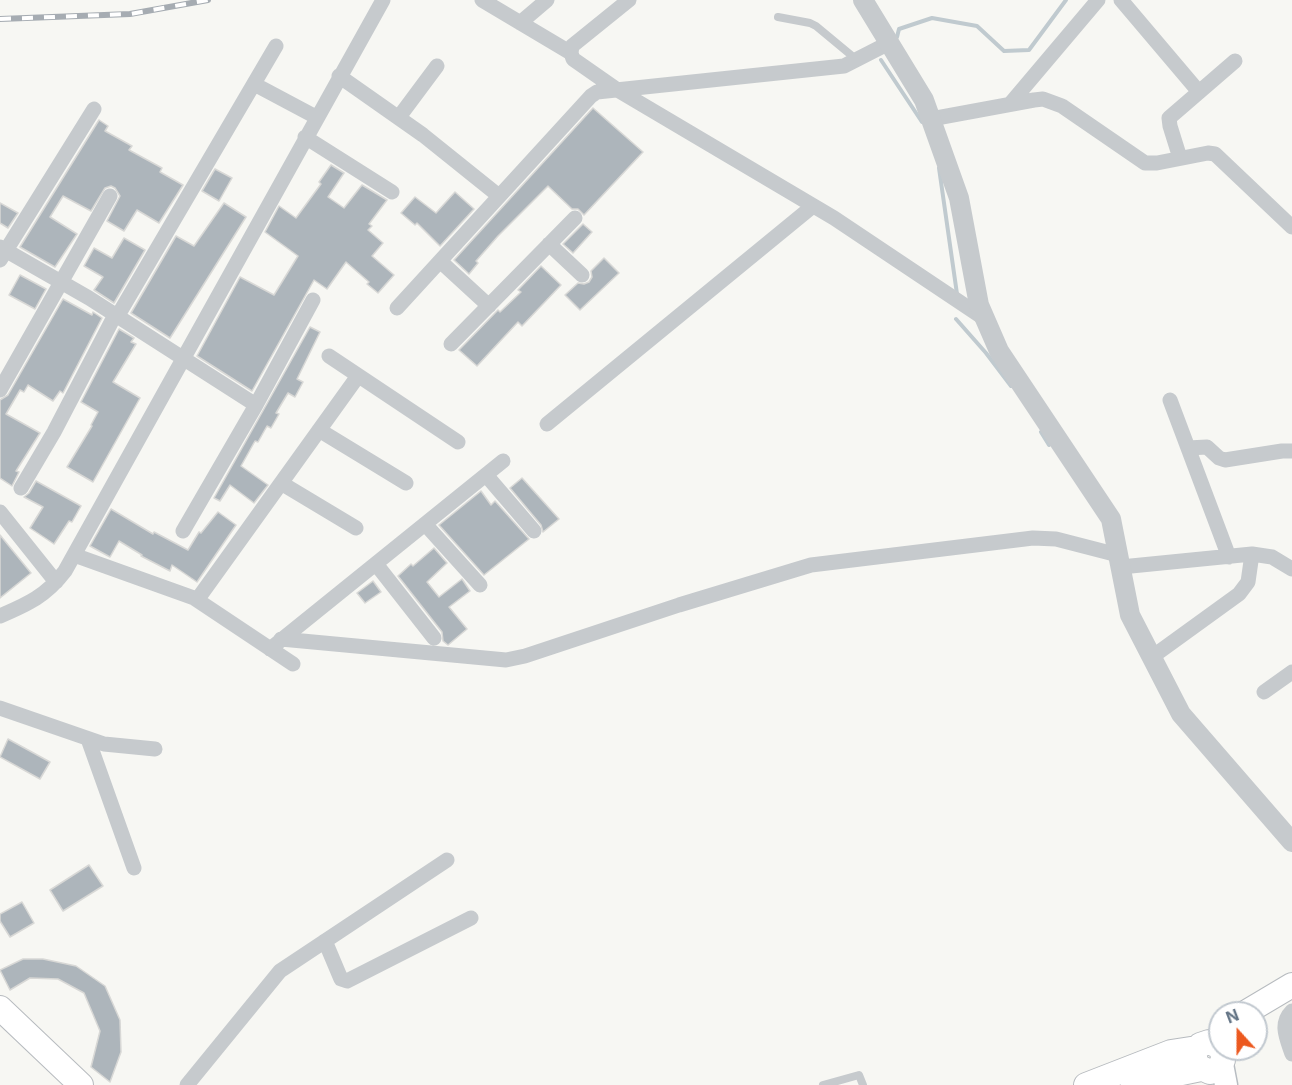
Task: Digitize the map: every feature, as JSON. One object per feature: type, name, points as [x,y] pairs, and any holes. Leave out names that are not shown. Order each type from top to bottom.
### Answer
[{"type":"main road","points":[[1267,1001],[1292,985]]},
{"type":"main road","points":[[0,1008],[81,1085]]},
{"type":"main road","points":[[0,1030],[59,1085]]},
{"type":"main road","points":[[1086,1085],[1171,1052],[1208,1057]]},
{"type":"main road","points":[[1133,1085],[1208,1060]]},
{"type":"street","points":[[0,616],[46,593],[74,555],[383,0]]},
{"type":"street","points":[[482,0],[571,53]]},
{"type":"street","points":[[520,23],[546,0]]},
{"type":"street","points":[[629,0],[572,46],[573,59],[616,89],[813,206],[985,319]]},
{"type":"street","points":[[863,0],[924,100],[959,198],[979,305],[999,351],[1111,519],[1130,615],[1181,714],[1292,842]]},
{"type":"street","points":[[1010,104],[1098,0]]},
{"type":"street","points":[[1121,0],[1199,92]]},
{"type":"street","points":[[397,308],[591,96],[616,89],[844,66],[889,43]]},
{"type":"street","points":[[21,488],[54,432],[116,316],[276,46]]},
{"type":"street","points":[[1180,158],[1169,118],[1235,61]]},
{"type":"street","points":[[399,117],[437,66]]},
{"type":"street","points":[[339,76],[399,117],[499,196]]},
{"type":"street","points":[[254,84],[316,117]]},
{"type":"street","points":[[931,119],[1043,99],[1052,101],[1145,163],[1157,163],[1208,153],[1215,154],[1292,227]]},
{"type":"street","points":[[94,109],[2,252],[62,283],[256,405]]},
{"type":"street","points":[[305,137],[392,192]]},
{"type":"street","points":[[0,390],[110,196]]},
{"type":"street","points":[[547,424],[813,206]]},
{"type":"street","points":[[451,344],[575,218]]},
{"type":"street","points":[[549,244],[582,274]]},
{"type":"street","points":[[440,261],[489,306]]},
{"type":"street","points":[[183,531],[256,405],[312,300]]},
{"type":"street","points":[[329,357],[458,442]]},
{"type":"street","points":[[197,600],[358,376]]},
{"type":"street","points":[[1170,400],[1229,556]]},
{"type":"street","points":[[319,430],[406,483]]},
{"type":"street","points":[[1188,448],[1204,446],[1225,460],[1292,451]]},
{"type":"street","points":[[276,644],[503,461]]},
{"type":"street","points":[[486,475],[534,531]]},
{"type":"street","points":[[281,483],[356,528]]},
{"type":"street","points":[[0,512],[56,582]]},
{"type":"street","points":[[425,524],[480,585]]},
{"type":"street","points":[[276,644],[506,660],[525,656],[679,605],[811,565],[1033,538],[1056,539],[1120,561],[1252,554],[1272,557],[1292,568]]},
{"type":"street","points":[[1152,657],[1239,594],[1248,582],[1252,554]]},
{"type":"street","points":[[74,555],[185,594],[276,644],[293,664]]},
{"type":"street","points":[[376,564],[435,638]]},
{"type":"street","points":[[1264,693],[1292,672]]},
{"type":"street","points":[[0,708],[110,746],[155,749]]},
{"type":"street","points":[[88,739],[134,868]]},
{"type":"street","points":[[188,1085],[280,971],[447,860]]},
{"type":"street","points":[[325,941],[341,979],[347,981],[471,918]]},
{"type":"street","points":[[1292,1011],[1287,1016],[1284,1026],[1292,1054]]},
{"type":"lane","points":[[778,17],[810,23],[857,60]]},
{"type":"lane","points":[[823,1085],[859,1075],[863,1085]]},
{"type":"building","points":[[593,108],[643,152],[584,215],[578,209],[572,209],[548,186],[498,236],[476,261],[478,263],[469,274],[454,260]]},
{"type":"building","points":[[99,120],[108,126],[105,131],[132,146],[129,150],[162,168],[160,172],[183,185],[159,223],[137,210],[124,231],[107,221],[120,196],[115,188],[111,186],[105,188],[91,211],[63,196],[50,217],[77,234],[55,267],[20,247]]},
{"type":"building","points":[[331,165],[344,173],[328,197],[344,208],[362,185],[387,200],[369,224],[372,226],[368,230],[383,243],[372,256],[394,275],[378,293],[346,262],[327,289],[314,280],[252,391],[197,356],[240,277],[274,295],[298,256],[265,232],[279,206],[296,218],[321,184],[319,182]]},
{"type":"building","points":[[215,169],[232,178],[219,201],[202,191]]},
{"type":"building","points":[[455,192],[474,209],[440,246],[417,223],[415,225],[401,213],[415,197],[436,213]]},
{"type":"building","points":[[0,203],[18,213],[8,228],[0,223]]},
{"type":"building","points":[[224,203],[246,217],[170,338],[131,313],[176,236],[194,246]]},
{"type":"building","points":[[583,224],[592,232],[573,253],[563,244]]},
{"type":"building","points":[[124,238],[145,250],[114,303],[94,290],[103,277],[84,266],[94,248],[112,258]]},
{"type":"building","points":[[604,258],[619,273],[580,310],[565,295],[578,283],[589,282],[592,277],[591,271]]},
{"type":"building","points":[[541,266],[561,285],[522,326],[518,322],[477,366],[459,350],[498,310],[500,312],[521,292],[518,290]]},
{"type":"building","points":[[20,275],[46,289],[35,309],[9,295]]},
{"type":"building","points":[[63,299],[102,318],[63,393],[60,391],[53,401],[28,385],[24,392],[20,390],[6,414],[40,433],[16,471],[19,472],[12,486],[0,478],[0,400],[8,395]]},
{"type":"building","points":[[310,327],[320,332],[297,379],[303,382],[295,397],[288,393],[276,413],[279,414],[271,428],[267,426],[258,442],[255,441],[241,466],[268,485],[254,503],[230,485],[220,501],[214,498]]},
{"type":"building","points":[[119,329],[134,338],[131,342],[136,344],[113,382],[140,398],[93,482],[67,467],[98,412],[81,402]]},
{"type":"building","points":[[522,478],[559,519],[543,532],[541,525],[510,488]]},
{"type":"building","points":[[36,481],[81,506],[72,522],[69,521],[54,544],[30,528],[43,507],[24,497]]},
{"type":"building","points":[[481,491],[491,505],[495,501],[529,539],[484,575],[439,525]]},
{"type":"building","points":[[111,509],[153,534],[154,532],[188,550],[199,532],[201,533],[218,512],[236,525],[197,582],[172,565],[170,571],[119,541],[110,557],[90,546]]},
{"type":"building","points":[[0,535],[31,573],[0,598]]},
{"type":"building","points":[[434,548],[447,563],[427,582],[439,597],[462,579],[470,591],[449,607],[467,629],[448,645],[443,641],[442,632],[398,576]]},
{"type":"building","points":[[373,581],[381,592],[365,603],[357,593]]},
{"type":"building","points":[[8,739],[50,762],[40,779],[0,757]]},
{"type":"building","points":[[89,865],[103,886],[63,911],[50,890]]},
{"type":"building","points":[[22,902],[34,923],[10,937],[0,921],[0,914]]},
{"type":"building","points":[[23,959],[43,959],[76,966],[105,986],[120,1020],[121,1052],[110,1082],[91,1067],[100,1031],[84,993],[58,979],[30,978],[10,990],[0,970]]},
{"type":"waterway","points":[[897,37],[899,29],[932,18],[977,26],[1004,51],[1029,50],[1066,0]]},
{"type":"waterway","points":[[881,60],[922,122]]},
{"type":"waterway","points":[[939,168],[957,294]]},
{"type":"waterway","points":[[956,319],[1011,386]]},
{"type":"waterway","points":[[1041,432],[1049,445]]},
{"type":"railway","points":[[0,19],[130,14],[208,0]]}]
